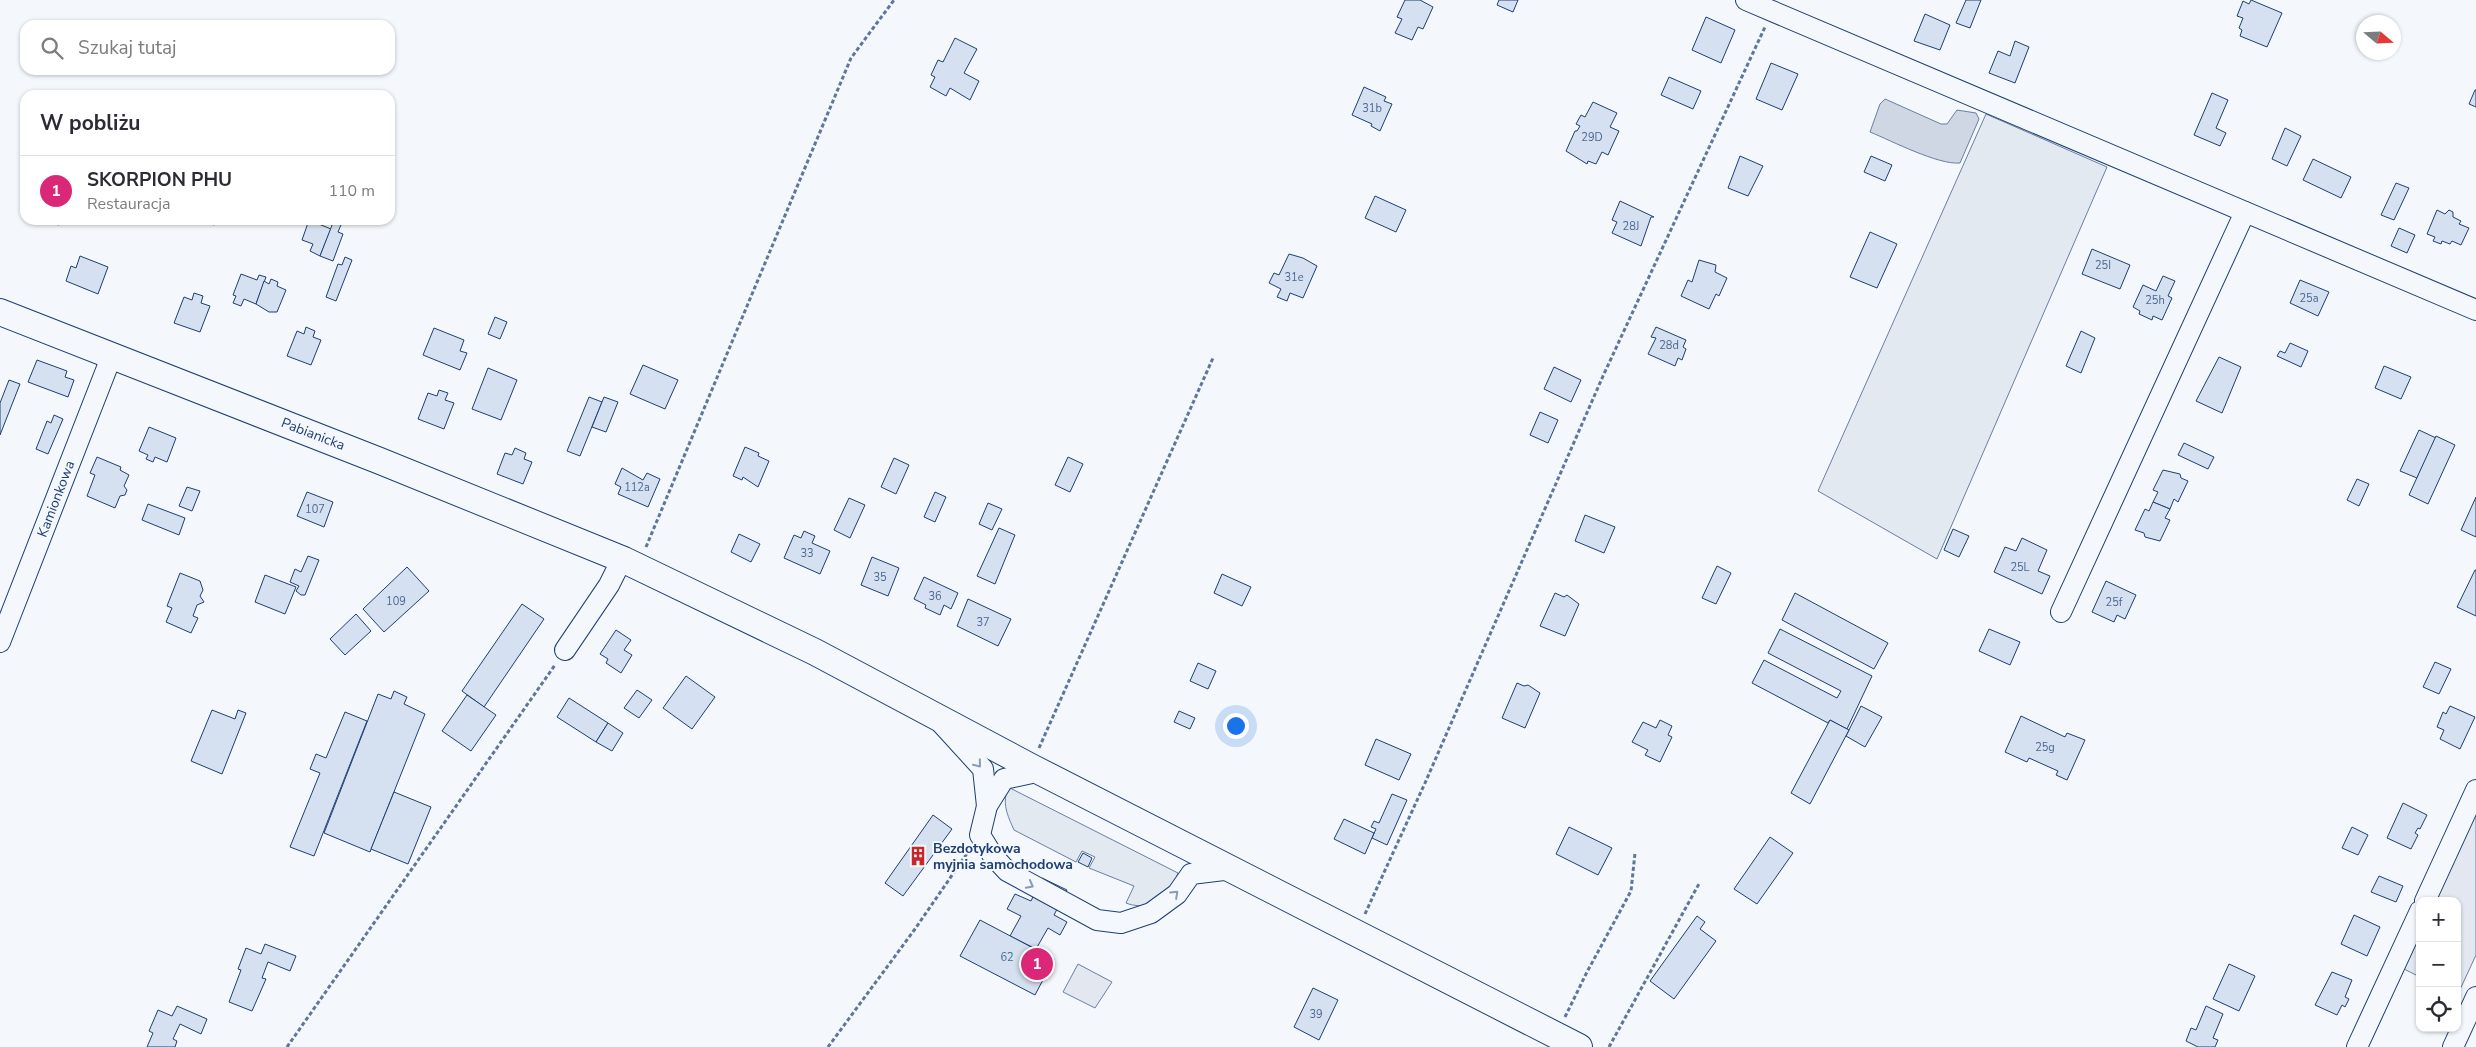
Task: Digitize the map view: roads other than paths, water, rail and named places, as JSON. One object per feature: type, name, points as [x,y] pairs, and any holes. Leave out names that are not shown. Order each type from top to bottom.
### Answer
[{"type":"main road","name":"Pabianicka","points":[[0,312],[372,457],[628,562],[815,652],[933,716],[1568,1041]]},
{"type":"street","points":[[1746,0],[2476,310]]},
{"type":"street","points":[[2060,612],[2245,212]]},
{"type":"street","name":"Kamionkowa","points":[[0,642],[112,355]]},
{"type":"street","points":[[565,650],[609,585],[628,562]]},
{"type":"street","points":[[933,716],[983,769],[987,806]]},
{"type":"street","points":[[1036,769],[1004,779],[987,806],[980,835],[993,856],[1007,871],[1097,920],[1121,923],[1151,913],[1177,894],[1191,874],[1185,845]]},
{"type":"street","points":[[2427,897],[2476,790]]},
{"type":"street","points":[[1191,874],[1232,869]]},
{"type":"street","points":[[2357,1047],[2416,920]]},
{"type":"street","points":[[2453,1047],[2476,997]]},
{"type":"place","name":"Bezdotykowa myjnia samochodowa","points":[[918,856]]},
{"type":"place","name":"SKORPION PHU","points":[[1037,964]]}]
